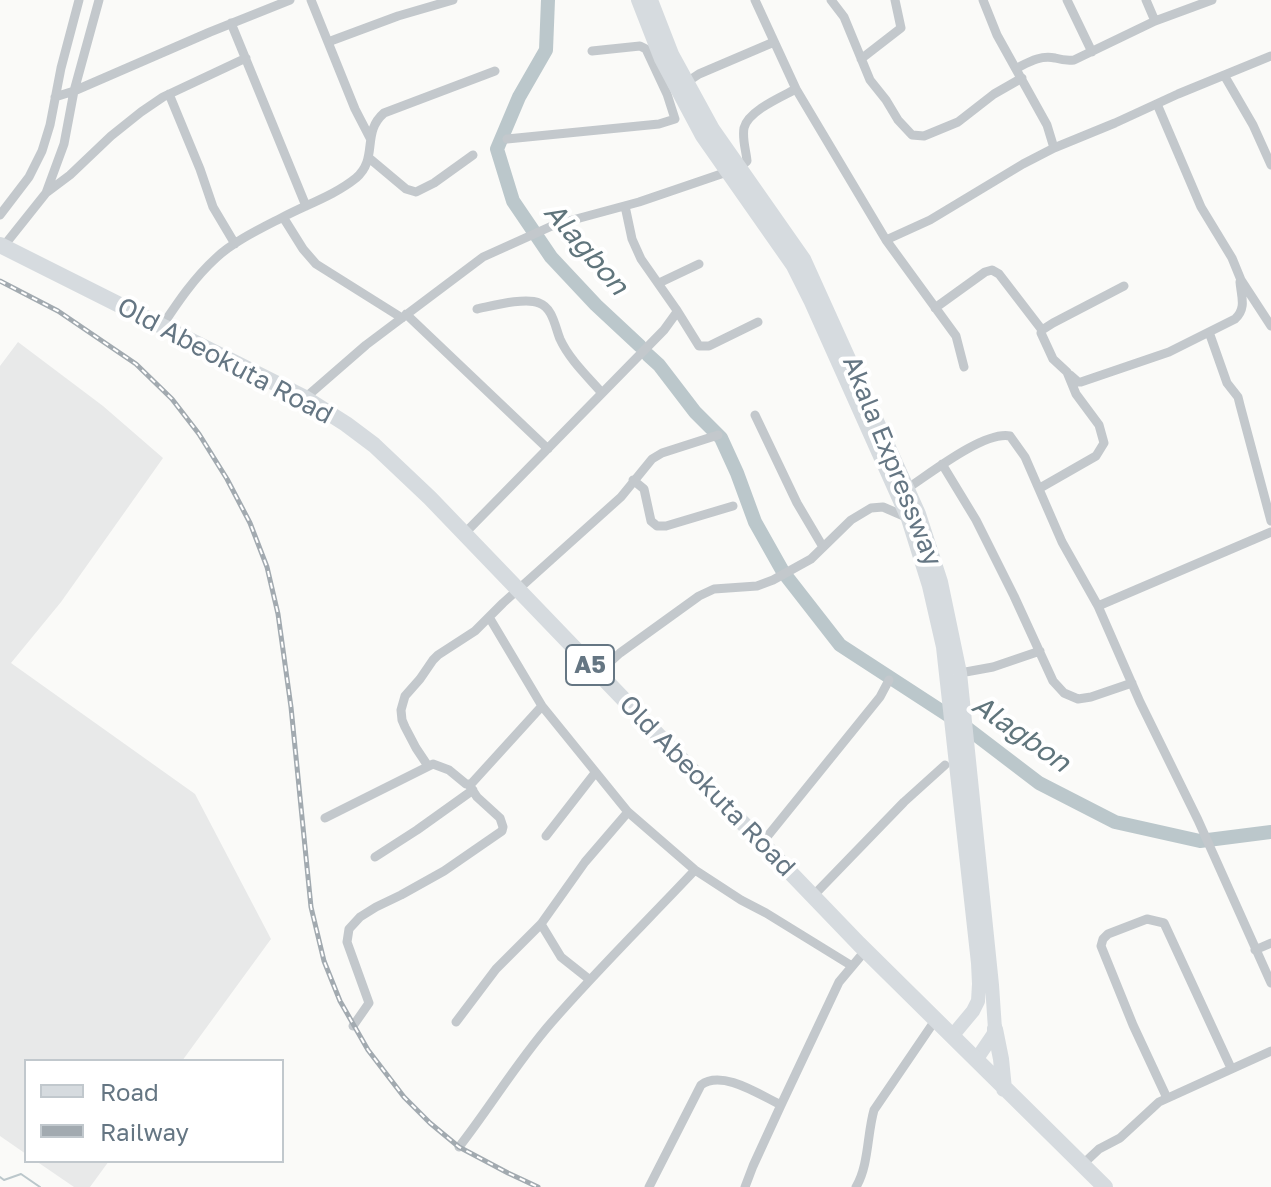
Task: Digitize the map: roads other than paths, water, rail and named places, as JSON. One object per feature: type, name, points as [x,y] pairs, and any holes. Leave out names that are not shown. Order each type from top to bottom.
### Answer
[{"type":"highway","name":"Old Abeokuta Road","points":[[2,246],[305,398],[374,445],[401,469],[865,951],[1105,1187]]},
{"type":"highway","points":[[995,1029],[1004,1089]]},
{"type":"main road","name":"Akala Expressway","points":[[638,0],[661,59],[702,136],[734,169],[804,259],[908,488],[957,707],[979,984],[978,1001],[973,1011],[953,1035]]},
{"type":"main road","name":"Akala Expressway","points":[[651,0],[672,54],[734,169],[793,266],[914,517],[941,582],[960,673],[957,707]]},
{"type":"main road","name":"Akala Expressway","points":[[959,735],[991,962],[995,1029]]},
{"type":"main road","points":[[976,1060],[995,1029]]},
{"type":"street","points":[[0,215],[37,163],[50,125],[79,0]]},
{"type":"street","points":[[46,193],[64,144],[74,91],[99,0]]},
{"type":"street","points":[[55,97],[290,0]]},
{"type":"street","points":[[311,0],[370,138]]},
{"type":"street","points":[[328,42],[398,16],[421,4],[453,0]]},
{"type":"street","points":[[755,0],[796,89],[886,240],[956,336],[964,367]]},
{"type":"street","points":[[831,0],[844,17],[870,80],[906,130],[918,137],[958,122],[994,94],[1022,78]]},
{"type":"street","points":[[861,59],[901,28],[895,0]]},
{"type":"street","points":[[983,0],[997,35],[1047,125],[1054,148]]},
{"type":"street","points":[[1067,0],[1092,52]]},
{"type":"street","points":[[1146,0],[1155,21]]},
{"type":"street","points":[[1017,68],[1033,59],[1045,57],[1074,60],[1155,21],[1212,0]]},
{"type":"street","points":[[231,23],[306,206]]},
{"type":"street","points":[[687,82],[774,42]]},
{"type":"street","points":[[592,51],[640,46],[646,49],[675,119]]},
{"type":"street","points":[[886,240],[930,220],[1054,148],[1271,56]]},
{"type":"street","points":[[2,246],[46,193],[150,105],[246,58]]},
{"type":"street","points":[[162,326],[186,291],[218,256],[356,178],[369,158],[374,123],[384,113],[495,71]]},
{"type":"street","points":[[1224,75],[1271,165]]},
{"type":"street","points":[[305,398],[355,354],[483,257],[554,225],[625,206],[734,169],[747,161],[743,141],[749,117],[796,89]]},
{"type":"street","points":[[169,94],[213,207],[235,244]]},
{"type":"street","points":[[1157,104],[1201,207],[1271,326]]},
{"type":"street","points":[[507,139],[659,124],[691,115]]},
{"type":"street","points":[[1259,138],[1271,132]]},
{"type":"street","points":[[369,158],[406,189],[416,192],[473,155]]},
{"type":"street","points":[[625,206],[638,252],[702,347],[758,322]]},
{"type":"street","points":[[283,217],[316,264],[404,316],[548,449]]},
{"type":"street","points":[[659,283],[699,264]]},
{"type":"street","points":[[935,308],[992,270],[999,274],[1042,330],[1041,337],[1051,355],[1081,382],[1169,352],[1235,319],[1242,311],[1239,274]]},
{"type":"street","points":[[1042,330],[1124,286]]},
{"type":"street","points":[[477,309],[537,301],[551,315],[561,341],[602,393]]},
{"type":"street","points":[[464,534],[664,330],[677,312]]},
{"type":"street","points":[[1209,332],[1227,383],[1238,397],[1271,521]]},
{"type":"street","points":[[1040,488],[1096,456],[1104,443],[1099,425],[1076,394],[1067,372]]},
{"type":"street","points":[[755,415],[797,503],[823,547]]},
{"type":"street","points":[[428,766],[402,720],[401,710],[405,696],[438,655],[475,631],[621,497],[656,456],[718,435]]},
{"type":"street","points":[[908,488],[942,464],[1001,435],[1007,435],[1017,444],[1040,488],[1062,542],[1098,606],[1271,983]]},
{"type":"street","points":[[942,464],[976,520],[1053,681],[1064,693],[1078,699],[1132,683]]},
{"type":"street","points":[[633,480],[644,489],[651,521],[657,526],[733,506]]},
{"type":"street","points":[[598,673],[620,653],[699,596],[714,589],[766,583],[811,559],[851,520],[871,508],[883,507],[914,517]]},
{"type":"street","points":[[1098,606],[1271,532]]},
{"type":"street","points":[[489,617],[542,706],[628,812],[695,870],[852,966]]},
{"type":"street","points":[[960,673],[993,667],[1040,651]]},
{"type":"street","points":[[762,843],[880,697],[889,680]]},
{"type":"street","points":[[375,857],[417,830],[471,788],[542,706]]},
{"type":"street","points":[[325,818],[433,764],[443,766],[471,788],[500,818],[503,827],[502,831],[444,871],[376,907],[349,929],[347,942],[369,1003],[353,1026]]},
{"type":"street","points":[[813,896],[904,802],[945,765]]},
{"type":"street","points":[[546,836],[595,773]]},
{"type":"street","points":[[456,1022],[496,969],[541,924],[585,862],[628,812]]},
{"type":"street","points":[[459,1147],[540,1036],[695,870]]},
{"type":"street","points":[[1167,1098],[1101,946],[1108,934],[1147,919],[1164,923],[1231,1068]]},
{"type":"street","points":[[541,924],[561,957],[590,980]]},
{"type":"street","points":[[1255,950],[1271,943]]},
{"type":"street","points":[[745,1187],[839,982],[865,951]]},
{"type":"street","points":[[856,1187],[862,1176],[874,1110],[936,1019]]},
{"type":"street","points":[[1083,1164],[1099,1149],[1120,1138],[1159,1102],[1271,1051]]},
{"type":"street","points":[[649,1187],[701,1085],[706,1081],[732,1082],[781,1105]]},
{"type":"waterway","name":"Alagbon","points":[[548,0],[546,50],[519,97],[497,149],[513,201],[551,257],[640,346]]},
{"type":"waterway","name":"Alagbon","points":[[648,355],[721,438],[755,522],[782,570]]},
{"type":"waterway","name":"Alagbon","points":[[787,577],[840,645],[963,725],[1039,783],[1115,822],[1200,841],[1271,832]]},
{"type":"waterway","points":[[0,1177],[4,1180],[21,1174],[40,1187]]},
{"type":"railway","points":[[0,281],[58,311],[136,364],[172,399],[199,434],[227,479],[250,523],[267,567],[278,614],[291,707],[311,907],[324,961],[340,1001],[368,1050],[404,1097],[430,1123],[459,1147],[538,1187]]}]
